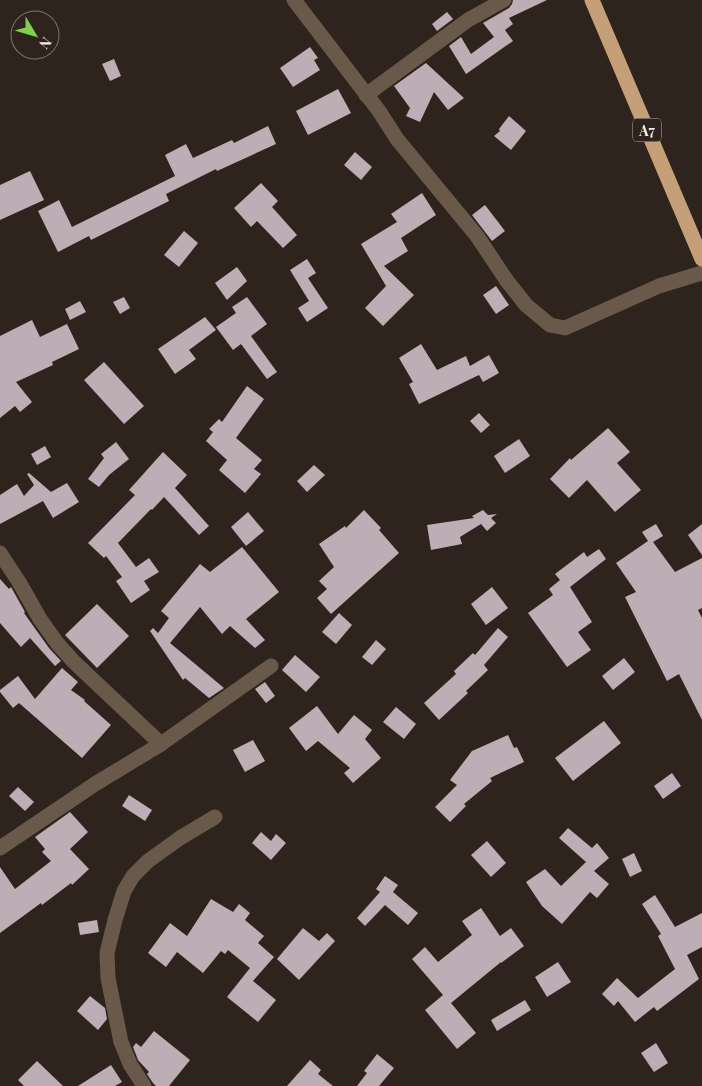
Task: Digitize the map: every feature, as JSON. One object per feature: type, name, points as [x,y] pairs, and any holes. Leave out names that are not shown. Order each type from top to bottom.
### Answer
[{"type":"highway","name":"A7","points":[[592,0],[702,259]]},
{"type":"street","points":[[294,0],[397,139],[477,236],[526,305],[550,325],[565,328],[659,286],[702,273]]},
{"type":"street","points":[[366,95],[468,20],[504,0]]},
{"type":"street","points":[[0,554],[57,643],[74,662],[161,744]]},
{"type":"street","points":[[0,848],[94,784],[161,744],[271,666]]},
{"type":"street","points":[[144,1086],[130,1064],[121,1042],[108,978],[107,953],[115,920],[124,892],[133,876],[180,838],[215,817]]},
{"type":"building","points":[[513,0],[547,0],[509,18],[513,24],[505,30],[513,41],[466,74],[449,46],[461,37],[471,54],[494,37],[483,23],[509,8]]},
{"type":"building","points":[[447,12],[453,19],[437,31],[432,24]]},
{"type":"building","points":[[310,47],[318,58],[314,60],[320,70],[293,87],[280,68]]},
{"type":"building","points":[[114,59],[121,76],[110,81],[102,64]]},
{"type":"building","points":[[426,63],[464,98],[448,110],[434,92],[420,122],[406,116],[410,108],[394,86]]},
{"type":"building","points":[[338,89],[351,113],[308,135],[296,111]]},
{"type":"building","points":[[509,116],[526,131],[511,150],[494,136],[500,131],[499,129]]},
{"type":"building","points":[[268,126],[276,144],[217,171],[216,169],[166,194],[169,201],[91,240],[89,236],[58,252],[38,211],[59,200],[72,227],[175,176],[165,155],[186,144],[193,158],[232,140],[234,143]]},
{"type":"building","points":[[355,152],[372,167],[361,180],[344,165]]},
{"type":"building","points":[[30,171],[44,200],[0,220],[0,185]]},
{"type":"building","points":[[261,183],[278,201],[272,207],[297,235],[283,248],[257,221],[251,227],[234,208]]},
{"type":"building","points":[[422,193],[436,215],[401,238],[408,251],[384,266],[414,295],[383,326],[365,308],[386,286],[361,244],[397,222],[391,214]]},
{"type":"building","points":[[485,205],[505,231],[492,241],[472,215]]},
{"type":"building","points":[[184,231],[198,243],[179,267],[164,255]]},
{"type":"building","points":[[307,259],[316,273],[308,278],[328,308],[307,322],[298,308],[309,301],[290,270]]},
{"type":"building","points":[[237,267],[247,281],[227,300],[215,283]]},
{"type":"building","points":[[496,286],[509,305],[496,314],[483,295]]},
{"type":"building","points":[[124,297],[130,308],[120,314],[113,302]]},
{"type":"building","points":[[247,297],[267,324],[251,336],[277,372],[267,379],[241,344],[233,350],[216,327],[236,313],[232,307]]},
{"type":"building","points":[[80,301],[86,312],[70,320],[65,309]]},
{"type":"building","points":[[205,317],[216,330],[189,350],[196,359],[175,374],[158,349]]},
{"type":"building","points":[[32,320],[40,337],[67,324],[79,349],[52,362],[53,365],[16,382],[32,402],[20,412],[15,406],[0,418],[0,336]]},
{"type":"building","points":[[421,344],[437,370],[466,356],[470,366],[489,355],[499,373],[483,382],[479,375],[419,404],[409,384],[413,382],[399,358]]},
{"type":"building","points":[[104,362],[144,406],[124,424],[84,380]]},
{"type":"building","points":[[247,386],[264,399],[236,438],[262,460],[254,469],[261,474],[245,493],[219,470],[227,460],[206,441],[213,432],[209,429],[219,419],[222,422]]},
{"type":"building","points":[[479,413],[490,425],[481,433],[470,421]]},
{"type":"building","points":[[608,428],[630,452],[617,463],[641,490],[615,512],[587,480],[569,498],[550,479],[570,458],[571,460]]},
{"type":"building","points":[[519,439],[530,456],[505,473],[494,456]]},
{"type":"building","points":[[116,442],[129,459],[109,475],[99,487],[88,479],[104,458],[101,454]]},
{"type":"building","points":[[45,446],[51,457],[37,465],[31,454]]},
{"type":"building","points":[[163,452],[187,475],[175,488],[209,526],[199,535],[164,497],[151,509],[118,543],[136,567],[149,558],[159,572],[144,581],[150,590],[131,603],[116,581],[122,577],[106,556],[104,558],[88,543],[135,495],[129,490]]},
{"type":"building","points":[[314,465],[325,475],[307,492],[297,481]]},
{"type":"building","points":[[29,473],[51,492],[67,483],[79,502],[53,518],[43,501],[0,524],[0,495],[17,484],[24,496],[34,485],[27,474]]},
{"type":"building","points":[[364,510],[381,528],[379,530],[399,553],[331,614],[317,598],[327,589],[319,581],[334,567],[319,544],[345,526],[346,528]]},
{"type":"building","points":[[483,510],[488,515],[497,514],[491,518],[496,523],[487,531],[481,524],[460,537],[462,544],[431,550],[427,525],[474,518],[472,516]]},
{"type":"building","points":[[248,512],[264,531],[246,546],[231,527]]},
{"type":"building","points":[[656,524],[663,536],[653,542],[675,572],[702,558],[702,608],[698,610],[702,618],[702,720],[679,674],[667,681],[625,597],[636,592],[616,563],[648,541],[642,532]]},
{"type":"building","points":[[702,524],[702,555],[688,535]]},
{"type":"building","points":[[242,547],[279,592],[246,619],[265,640],[255,648],[230,626],[222,634],[200,607],[170,643],[224,688],[209,698],[185,678],[183,680],[150,631],[153,628],[158,633],[169,618],[161,611],[200,564],[210,572]]},
{"type":"building","points":[[599,549],[606,559],[570,587],[592,622],[578,632],[591,650],[567,667],[528,613],[553,595],[549,589],[560,580],[555,574],[584,552],[587,557]]},
{"type":"building","points":[[0,579],[9,589],[11,587],[24,613],[49,648],[61,661],[55,666],[30,638],[21,647],[0,623]]},
{"type":"building","points":[[492,587],[508,608],[486,625],[471,604]]},
{"type":"building","points":[[97,604],[129,636],[97,668],[65,635]]},
{"type":"building","points":[[339,613],[352,625],[336,644],[322,632]]},
{"type":"building","points":[[498,628],[508,637],[484,665],[488,670],[466,691],[468,693],[439,720],[424,703],[456,674],[454,671],[473,653],[475,655]]},
{"type":"building","points":[[376,640],[386,649],[372,665],[362,657]]},
{"type":"building","points":[[295,655],[320,677],[306,692],[282,670]]},
{"type":"building","points":[[624,658],[635,672],[613,690],[602,676]]},
{"type":"building","points":[[62,668],[78,682],[71,690],[85,700],[111,725],[82,758],[19,703],[13,708],[0,692],[18,676],[35,699]]},
{"type":"building","points":[[265,682],[275,696],[266,703],[255,689]]},
{"type":"building","points":[[317,706],[338,734],[354,715],[372,730],[365,739],[381,758],[353,783],[344,773],[350,768],[318,741],[306,751],[289,728]]},
{"type":"building","points":[[396,707],[416,724],[404,739],[383,722]]},
{"type":"building","points":[[604,721],[621,743],[573,781],[555,758]]},
{"type":"building","points":[[508,735],[514,748],[517,747],[524,762],[490,778],[492,781],[464,804],[466,806],[450,822],[435,807],[457,785],[450,780],[472,751]]},
{"type":"building","points":[[253,740],[265,761],[245,772],[233,750]]},
{"type":"building","points":[[672,773],[681,786],[663,799],[654,786]]},
{"type":"building","points":[[18,787],[34,802],[25,811],[9,796]]},
{"type":"building","points":[[129,795],[152,810],[145,821],[122,806]]},
{"type":"building","points":[[70,812],[88,832],[70,849],[89,869],[72,885],[71,883],[0,933],[0,867],[15,889],[51,861],[42,852],[45,849],[35,837]]},
{"type":"building","points":[[568,828],[592,848],[597,843],[609,858],[594,871],[609,884],[597,898],[590,892],[562,924],[542,906],[526,882],[545,869],[561,886],[586,862],[559,838]]},
{"type":"building","points":[[261,832],[271,841],[276,834],[286,843],[271,860],[252,843]]},
{"type":"building","points":[[487,841],[506,863],[491,877],[471,855]]},
{"type":"building","points":[[634,853],[642,871],[630,877],[622,859]]},
{"type":"building","points":[[385,876],[398,885],[393,892],[418,913],[408,925],[385,905],[365,926],[357,918],[380,892],[376,889]]},
{"type":"building","points":[[655,895],[675,927],[702,913],[702,947],[687,955],[699,979],[657,1011],[654,1007],[635,1022],[618,1001],[614,1006],[602,994],[617,978],[638,998],[675,969],[658,936],[661,934],[642,904]]},
{"type":"building","points":[[211,899],[233,912],[239,904],[250,913],[245,920],[264,936],[258,943],[274,957],[253,981],[276,1000],[258,1022],[227,997],[250,968],[228,950],[225,954],[221,951],[203,973],[177,952],[166,967],[148,953],[170,923],[187,936]]},
{"type":"building","points":[[481,908],[500,936],[511,928],[524,946],[501,962],[451,1003],[476,1033],[457,1049],[425,1010],[443,995],[412,959],[425,947],[438,962],[472,935],[462,921]]},
{"type":"building","points":[[97,920],[99,932],[80,935],[78,923]]},
{"type":"building","points":[[303,928],[319,941],[327,933],[335,941],[299,980],[277,959]]},
{"type":"building","points":[[558,962],[571,982],[547,997],[535,977]]},
{"type":"building","points":[[90,996],[105,1008],[107,1019],[98,1030],[77,1011]]},
{"type":"building","points":[[525,1000],[531,1010],[497,1031],[491,1020]]},
{"type":"building","points":[[154,1031],[190,1060],[169,1086],[156,1086],[153,1083],[147,1074],[149,1072],[138,1060],[133,1047],[136,1043],[141,1047]]},
{"type":"building","points":[[656,1043],[668,1063],[654,1072],[641,1053]]},
{"type":"building","points":[[377,1054],[394,1068],[379,1086],[357,1086],[367,1073],[364,1071]]},
{"type":"building","points":[[310,1060],[321,1070],[318,1074],[333,1086],[287,1086]]},
{"type":"building","points":[[37,1061],[63,1086],[24,1086],[18,1080]]},
{"type":"building","points":[[111,1065],[122,1082],[115,1086],[78,1086]]}]
